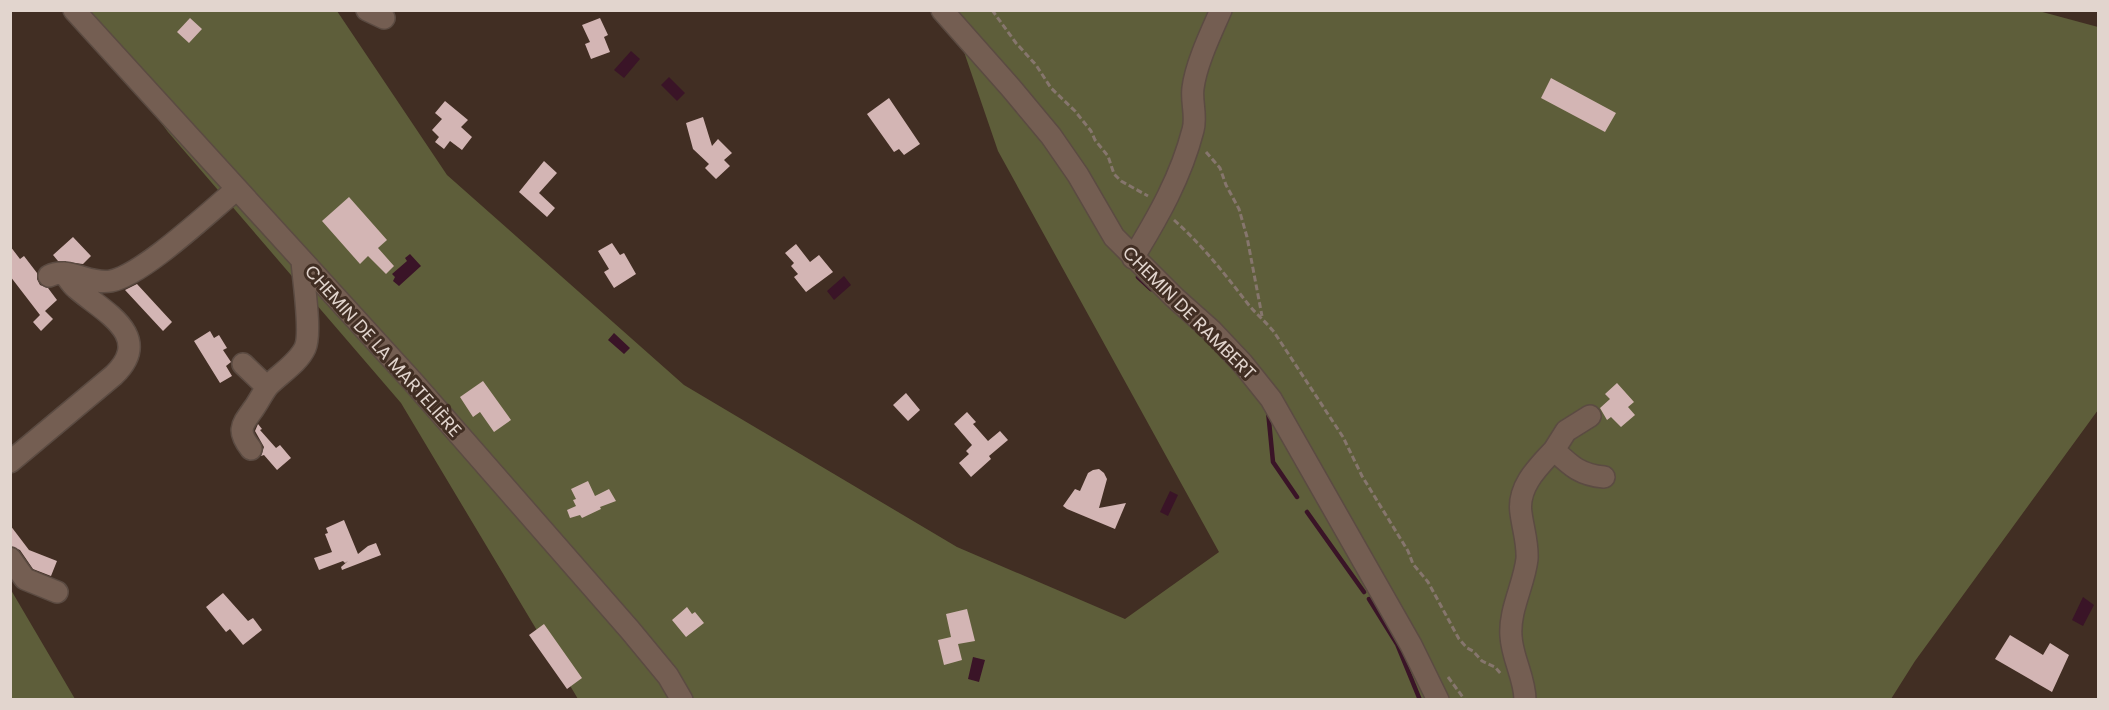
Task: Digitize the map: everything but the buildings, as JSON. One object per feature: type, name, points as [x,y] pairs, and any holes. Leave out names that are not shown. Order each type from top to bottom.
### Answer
[{"type":"street","name":"CHEMIN DE LA MARTELIÈRE","points":[[74,10],[414,383],[630,630],[668,676],[682,699]]},
{"type":"street","name":"CHEMIN DE RAMBERT","points":[[942,10],[1051,136],[1078,175],[1114,237],[1133,258],[1211,330],[1243,364],[1271,399],[1411,645],[1438,699]]},
{"type":"street","points":[[1133,258],[1162,209],[1184,163],[1194,125],[1193,88],[1208,38],[1221,10]]},
{"type":"street","points":[[10,462],[114,375],[125,361],[128,346],[122,328],[114,317],[56,274],[102,282],[122,277],[148,261],[237,189]]},
{"type":"street","points":[[251,448],[243,435],[244,420],[267,387],[298,358],[306,347],[307,319],[302,260]]},
{"type":"street","points":[[243,364],[267,387]]},
{"type":"street","points":[[1525,699],[1511,636],[1527,561],[1527,546],[1520,511],[1521,498],[1527,483],[1566,432],[1590,416]]},
{"type":"street","points":[[1554,450],[1588,476],[1604,477]]},
{"type":"street","points":[[10,558],[25,579],[57,592]]},
{"type":"path","points":[[992,10],[1052,88],[1075,111],[1090,131],[1108,156],[1113,174],[1121,182],[1153,197],[1162,209],[1209,254],[1251,307],[1262,317],[1290,355],[1343,437],[1362,476],[1413,564],[1428,582],[1459,639],[1482,661],[1495,668],[1503,676]]},
{"type":"path","points":[[1191,139],[1220,168],[1239,209],[1247,237],[1262,317]]},
{"type":"shaded area","points":[[2035,10],[2098,27],[2098,410],[1915,661],[1891,699],[578,699],[401,403],[168,132],[80,11],[337,11],[447,175],[684,385],[957,547],[1125,619],[1219,552],[998,151],[950,11]]},
{"type":"shaded area","points":[[631,51],[640,59],[624,78],[614,70]]},
{"type":"shaded area","points":[[669,77],[685,93],[677,101],[661,85]]},
{"type":"shaded area","points":[[410,254],[421,266],[399,286],[393,281],[395,277],[392,274],[407,261],[405,258]]},
{"type":"shaded area","points":[[844,276],[851,285],[834,300],[827,291]]},
{"type":"shaded area","points":[[614,333],[630,348],[624,354],[608,340]]},
{"type":"shaded area","points":[[1170,491],[1178,495],[1168,516],[1160,512]]},
{"type":"shaded area","points":[[11,590],[75,699],[11,699]]},
{"type":"shaded area","points":[[2083,597],[2094,605],[2083,626],[2072,620]]},
{"type":"shaded area","points":[[973,657],[985,660],[979,682],[968,679]]},
{"type":"waterway","points":[[1138,277],[1151,289]]},
{"type":"waterway","points":[[1268,411],[1273,462],[1297,497]]},
{"type":"waterway","points":[[1307,512],[1364,592]]},
{"type":"waterway","points":[[1369,599],[1397,644],[1420,700]]}]
